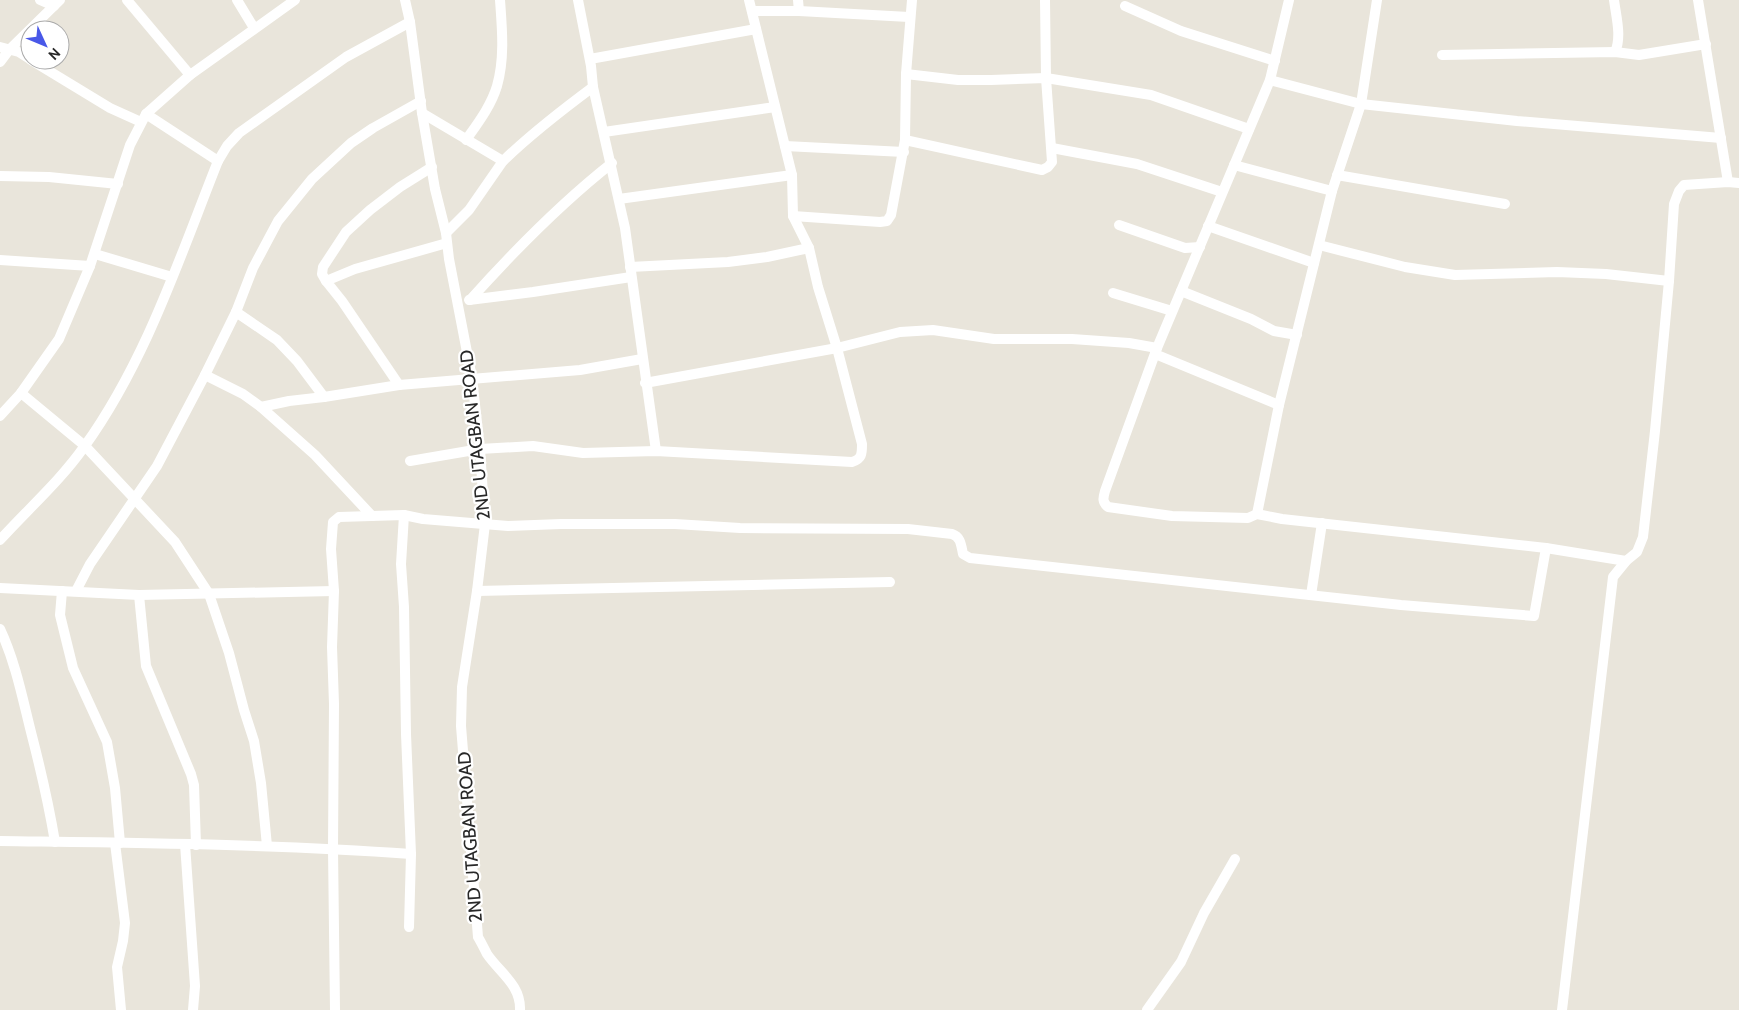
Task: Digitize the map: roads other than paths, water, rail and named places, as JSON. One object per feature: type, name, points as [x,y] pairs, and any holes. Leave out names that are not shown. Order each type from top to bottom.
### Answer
[{"type":"street","points":[[40,0],[57,3]]},
{"type":"street","points":[[127,0],[190,75]]},
{"type":"street","points":[[238,0],[254,28]]},
{"type":"street","points":[[0,416],[21,394],[59,339],[95,254],[130,145],[143,118],[190,75],[295,0]]},
{"type":"street","name":"2ND UTAGBAN ROAD","points":[[405,0],[435,189],[472,378],[480,449],[485,524],[462,687],[462,726],[478,937],[488,954],[514,985],[520,1001],[520,1010]]},
{"type":"street","points":[[466,140],[489,105],[497,86],[502,52],[500,0]]},
{"type":"street","points":[[578,0],[590,59],[593,87],[619,199],[656,451]]},
{"type":"street","points":[[410,461],[480,449],[532,446],[583,453],[656,451],[805,460],[852,462],[858,460],[862,454],[862,444],[838,348],[818,287],[809,248],[792,216],[792,175],[749,0]]},
{"type":"street","points":[[798,0],[799,11]]},
{"type":"street","points":[[792,216],[880,222],[887,221],[891,215],[904,152],[906,74],[912,0]]},
{"type":"street","points":[[905,140],[1042,170],[1048,167],[1052,162],[1052,148],[1046,78],[1045,0]]},
{"type":"street","points":[[1289,0],[1270,80],[1156,351],[1104,491],[1102,499],[1104,504],[1108,507],[1172,516],[1248,518],[1257,514],[1282,519],[1546,548],[1626,561]]},
{"type":"street","points":[[1257,514],[1279,405],[1332,192],[1361,104],[1377,0]]},
{"type":"street","points":[[1614,0],[1618,37],[1618,45],[1615,52]]},
{"type":"street","points":[[1562,1010],[1613,577],[1626,561],[1637,552],[1644,537],[1670,281],[1674,204],[1679,191],[1684,185],[1734,182],[1721,138],[1698,0]]},
{"type":"street","points":[[0,62],[4,48],[57,3]]},
{"type":"street","points":[[1125,6],[1181,32],[1275,61]]},
{"type":"street","points":[[752,11],[799,11],[910,17]]},
{"type":"street","points":[[0,540],[69,467],[85,446],[125,382],[143,346],[218,162],[227,146],[239,133],[346,57],[410,22]]},
{"type":"street","points":[[590,59],[756,29]]},
{"type":"street","points":[[1442,55],[1615,52],[1639,56],[1706,44]]},
{"type":"street","points":[[4,48],[20,53]]},
{"type":"street","points":[[47,70],[110,108],[143,118],[218,162]]},
{"type":"street","points":[[906,74],[958,80],[1046,78],[1151,95],[1249,129]]},
{"type":"street","points":[[1270,80],[1361,104],[1517,121],[1721,138]]},
{"type":"street","points":[[326,281],[446,238],[469,210],[503,161],[526,139],[593,87]]},
{"type":"street","points":[[76,591],[90,564],[157,466],[205,375],[236,312],[252,268],[278,221],[312,179],[352,143],[373,128],[420,101]]},
{"type":"street","points":[[604,132],[775,107]]},
{"type":"street","points":[[422,113],[503,161]]},
{"type":"street","points":[[785,146],[904,152]]},
{"type":"street","points":[[1052,148],[1137,164],[1222,192]]},
{"type":"street","points":[[470,300],[496,271],[563,205],[612,163]]},
{"type":"street","points":[[1234,165],[1332,192]]},
{"type":"street","points":[[399,385],[342,301],[326,281],[322,274],[323,267],[346,232],[370,210],[400,187],[432,167]]},
{"type":"street","points":[[619,199],[792,175]]},
{"type":"street","points":[[1337,175],[1505,204]]},
{"type":"street","points":[[0,176],[48,177],[118,184]]},
{"type":"street","points":[[1120,225],[1185,248],[1200,246]]},
{"type":"street","points":[[1208,226],[1314,263]]},
{"type":"street","points":[[1320,245],[1405,267],[1455,275],[1557,272],[1606,274],[1670,281]]},
{"type":"street","points":[[458,301],[631,272],[767,257],[809,248]]},
{"type":"street","points":[[95,254],[172,277]]},
{"type":"street","points":[[0,260],[90,266]]},
{"type":"street","points":[[1181,291],[1251,319],[1274,331],[1297,335]]},
{"type":"street","points":[[1113,292],[1172,311]]},
{"type":"street","points":[[236,312],[277,340],[297,361],[324,398]]},
{"type":"street","points":[[645,383],[838,348],[900,332],[933,330],[994,339],[1072,339],[1129,343],[1156,351],[1279,405]]},
{"type":"street","points":[[261,407],[399,385],[580,370],[642,359]]},
{"type":"street","points":[[205,375],[244,394],[261,407],[315,455],[372,516]]},
{"type":"street","points":[[21,394],[85,446],[175,542],[209,594],[229,653],[254,741],[261,783],[267,846]]},
{"type":"street","points":[[335,1010],[334,704],[332,648],[334,591],[331,549],[333,522],[340,517],[404,515],[423,519],[508,526],[675,524],[740,528],[908,529],[957,536],[963,554],[970,558],[1401,605],[1534,616],[1546,548]]},
{"type":"street","points":[[404,515],[401,564],[404,607],[406,734],[411,854],[409,927]]},
{"type":"street","points":[[1311,595],[1322,523]]},
{"type":"street","points":[[477,591],[890,582]]},
{"type":"street","points":[[0,588],[139,595],[334,591]]},
{"type":"street","points":[[62,591],[60,616],[72,668],[106,742],[115,788],[125,923],[117,967],[121,1010]]},
{"type":"street","points":[[139,595],[146,666],[194,785],[196,845]]},
{"type":"street","points":[[0,630],[10,654],[25,706],[50,811],[54,842]]},
{"type":"street","points":[[0,841],[333,848],[411,854]]},
{"type":"street","points":[[185,844],[195,986],[193,1010]]},
{"type":"street","points":[[1147,1010],[1181,962],[1204,913],[1235,859]]}]
